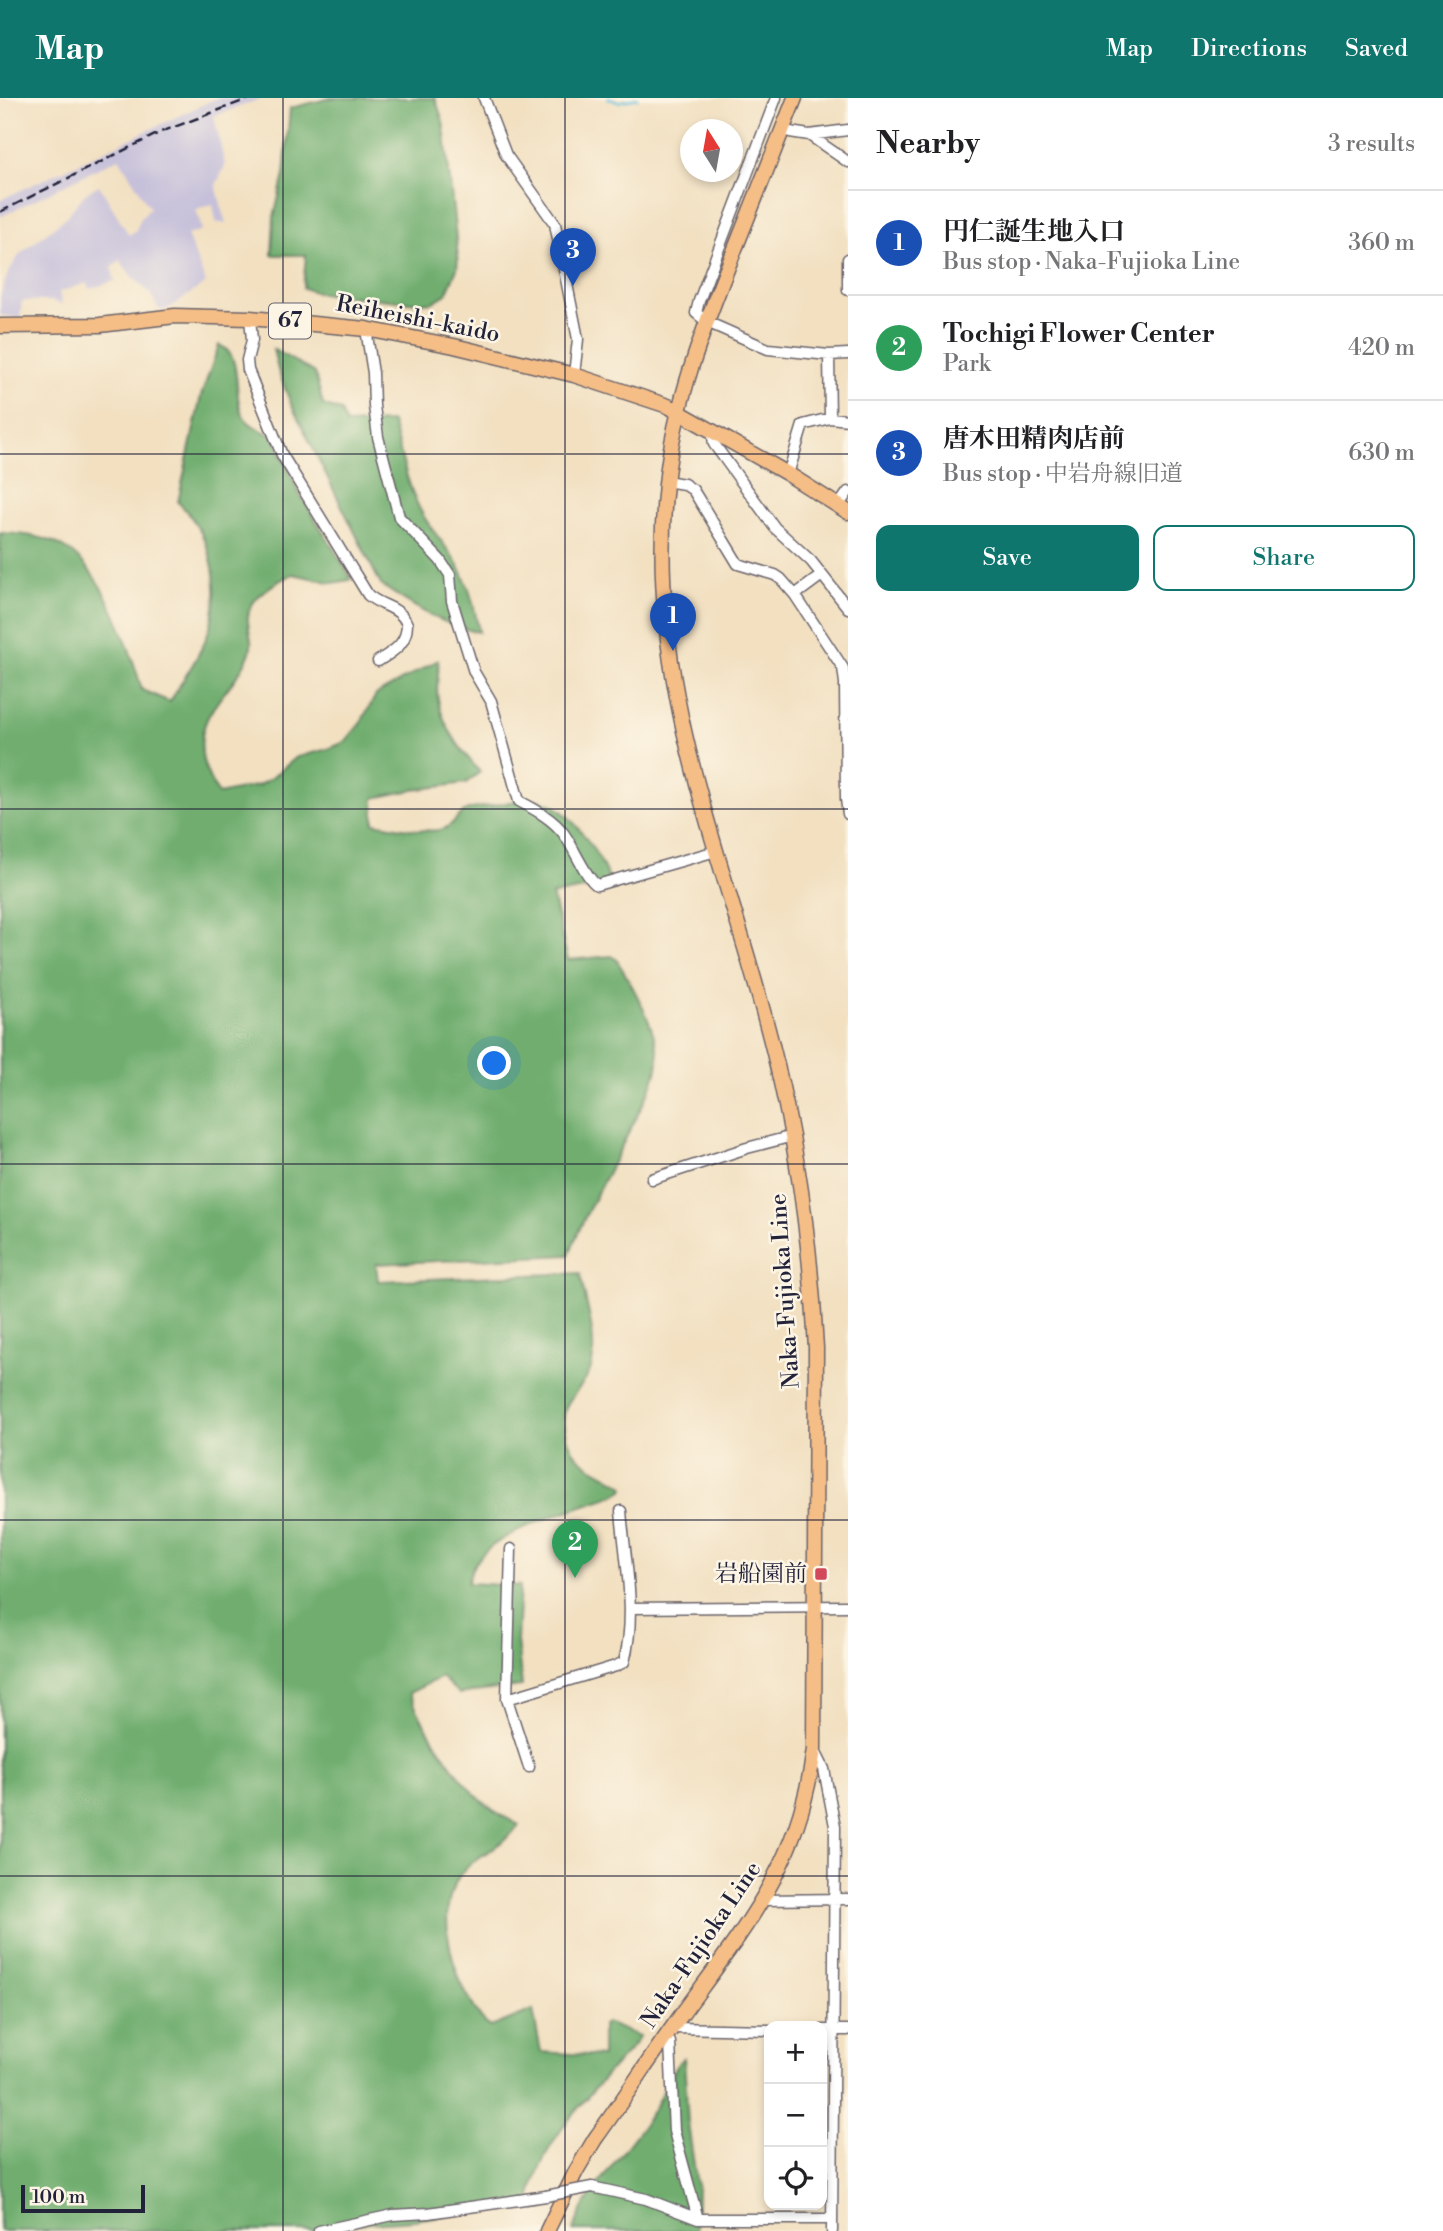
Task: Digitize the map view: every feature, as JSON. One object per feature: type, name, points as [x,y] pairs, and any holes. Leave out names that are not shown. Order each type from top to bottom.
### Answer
[{"type":"main road","name":"Naka-Fujioka Line","points":[[547,2231],[576,2171],[669,2033],[764,1900],[794,1839],[805,1804],[814,1749],[815,1335],[793,1136],[766,1020],[680,721],[668,653],[661,567],[666,481],[680,411],[707,321],[795,98]]},
{"type":"main road","name":"Reiheishi-kaido","points":[[0,326],[100,325],[175,316],[250,318],[366,329],[454,346],[574,375]]},
{"type":"main road","name":"67","points":[[574,375],[680,411],[844,508]]},
{"type":"street","points":[[484,98],[506,155],[555,224],[578,339],[574,375]]},
{"type":"street","points":[[776,98],[771,124],[696,313],[707,321],[768,349],[829,355],[848,354]]},
{"type":"street","points":[[790,132],[809,135],[848,130]]},
{"type":"street","points":[[809,135],[848,162]]},
{"type":"street","points":[[848,259],[848,290]]},
{"type":"street","points":[[250,318],[248,370],[282,455],[368,595],[399,612],[407,624],[404,641],[396,650],[378,661]]},
{"type":"street","points":[[366,329],[378,437],[399,517],[450,575],[452,601],[460,628],[474,671],[491,701],[520,801],[555,824],[582,860],[590,881],[597,885],[716,851]]},
{"type":"street","points":[[829,355],[830,418]]},
{"type":"street","points":[[788,474],[803,425],[830,418],[848,420]]},
{"type":"street","points":[[712,429],[714,443],[775,528],[803,553],[848,608]]},
{"type":"street","points":[[666,481],[684,484],[693,490],[738,564],[775,575],[795,595],[843,668],[848,814]]},
{"type":"street","points":[[844,508],[848,492]]},
{"type":"street","points":[[795,595],[822,575]]},
{"type":"street","points":[[652,1179],[793,1136]]},
{"type":"street","points":[[507,1699],[624,1662],[628,1646],[629,1608],[621,1511]]},
{"type":"street","points":[[511,1549],[507,1699],[529,1767]]},
{"type":"street","points":[[629,1608],[848,1606]]},
{"type":"street","points":[[814,1749],[824,1769],[834,1816],[835,1899],[827,2030],[832,2231]]},
{"type":"street","points":[[764,1900],[848,1899]]},
{"type":"street","points":[[698,2219],[674,2131],[669,2033],[764,2030]]},
{"type":"street","points":[[827,2030],[848,2030]]},
{"type":"street","points":[[319,2231],[385,2216],[428,2213],[592,2187],[646,2199],[698,2219],[832,2219]]},
{"type":"street","points":[[721,2219],[721,2231]]},
{"type":"shaded area","points":[[217,98],[263,98],[214,116],[225,166],[216,185],[226,224],[216,222],[213,204],[196,209],[202,230],[187,235],[206,283],[166,310],[159,310],[150,293],[132,277],[120,260],[112,268],[115,281],[89,289],[87,283],[59,292],[62,305],[52,301],[22,301],[20,318],[0,315],[0,297],[8,273],[20,254],[65,218],[86,193],[99,185],[129,235],[136,230],[141,218],[150,208],[119,158],[0,217],[0,200]]},
{"type":"green space","points":[[331,98],[435,98],[443,121],[458,257],[457,269],[446,294],[433,302],[318,293],[303,288],[306,255],[272,255],[274,217],[284,175],[290,108]]},
{"type":"green space","points":[[219,345],[227,350],[232,358],[240,409],[244,417],[273,436],[299,493],[350,580],[333,583],[293,574],[272,585],[253,603],[248,617],[251,645],[249,655],[209,715],[201,743],[203,760],[216,790],[219,794],[259,785],[297,757],[345,742],[360,724],[376,695],[438,660],[437,694],[440,709],[460,747],[480,772],[466,783],[374,798],[374,823],[428,831],[443,829],[467,810],[528,800],[551,804],[562,812],[592,847],[611,884],[552,895],[568,960],[612,956],[616,959],[636,994],[654,1037],[658,1062],[653,1083],[592,1202],[569,1255],[376,1264],[378,1281],[580,1273],[592,1330],[592,1364],[588,1376],[566,1408],[565,1426],[572,1449],[578,1457],[622,1485],[623,1490],[516,1532],[483,1554],[473,1567],[468,1583],[520,1586],[517,1641],[522,1686],[459,1694],[441,1677],[409,1693],[432,1737],[464,1782],[491,1808],[519,1825],[505,1840],[464,1870],[451,1893],[447,1926],[449,1944],[459,1978],[479,2016],[491,2027],[533,2010],[541,2052],[602,2056],[602,2025],[606,2023],[639,2036],[549,2148],[534,2183],[530,2202],[414,2220],[341,2225],[327,2231],[0,2231],[0,533],[43,538],[67,549],[81,561],[114,613],[142,690],[170,702],[205,641],[214,604],[215,585],[208,549],[201,532],[178,502],[201,396]]},
{"type":"green space","points":[[273,349],[315,373],[323,405],[341,411],[346,424],[392,422],[417,504],[466,581],[479,632],[440,620],[381,585],[291,404]]},
{"type":"green space","points":[[684,2058],[688,2124],[697,2185],[696,2231],[573,2231],[594,2190],[646,2120],[679,2062]]},
{"type":"waterway","points":[[608,98],[618,102],[638,98]]},
{"type":"railway","points":[[0,212],[161,132],[251,98]]},
{"type":"place","name":"唐木田精肉店前","points":[[573,286]]},
{"type":"place","name":"円仁誕生地入口","points":[[673,651]]},
{"type":"place","name":"岩船園前","points":[[821,1574]]},
{"type":"place","name":"Tochigi Flower Center","points":[[575,1578]]}]
